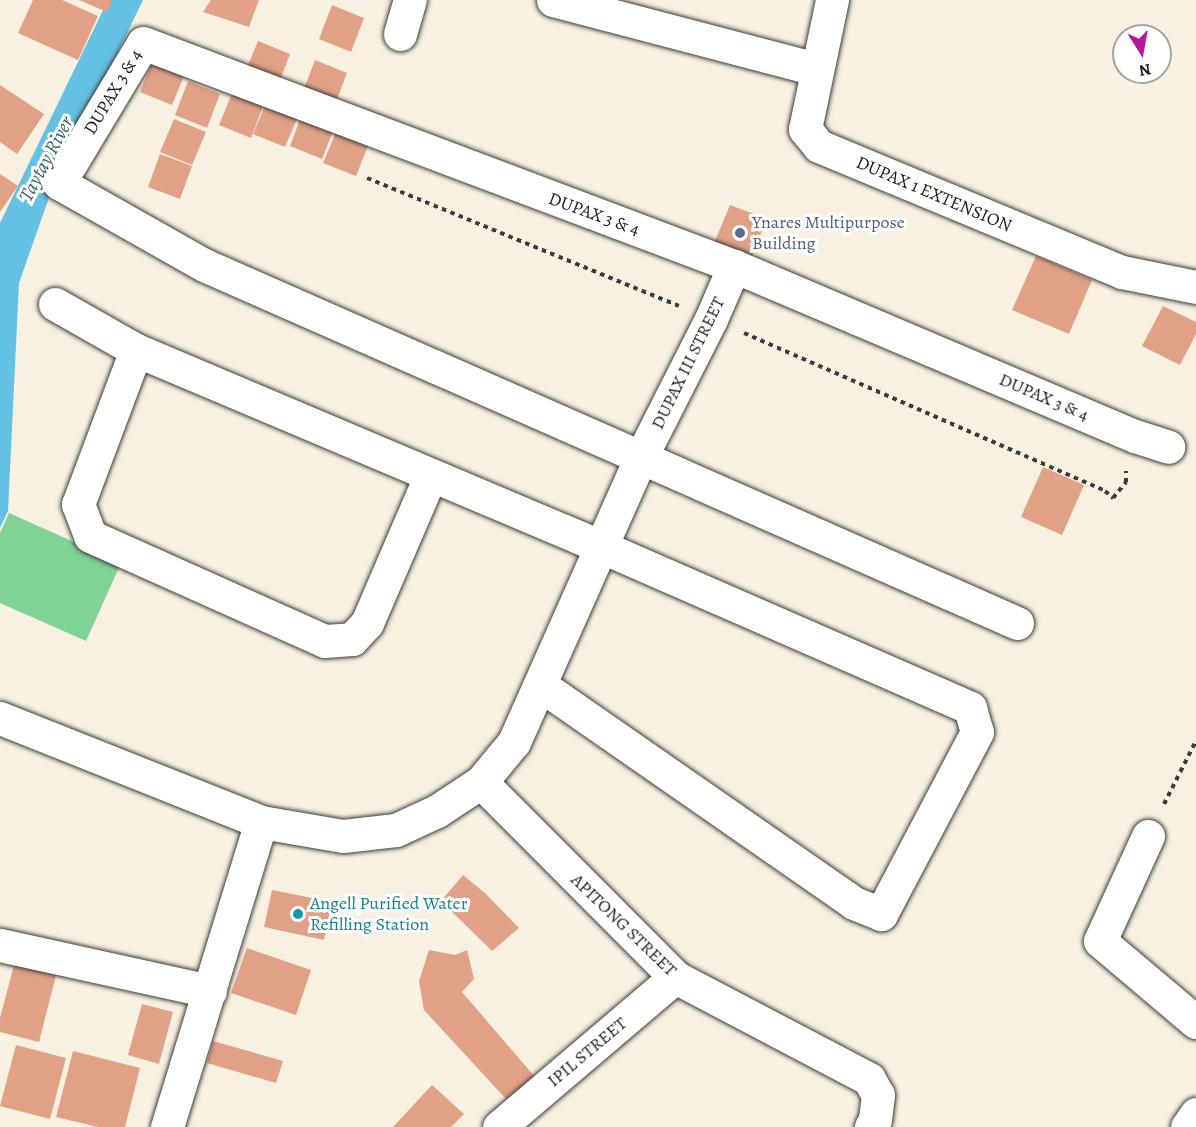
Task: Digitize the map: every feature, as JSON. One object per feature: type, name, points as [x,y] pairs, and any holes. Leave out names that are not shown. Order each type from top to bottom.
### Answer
[{"type":"street","points":[[400,34],[410,0]]},
{"type":"street","points":[[553,0],[816,69]]},
{"type":"street","name":"DUPAX 1 EXTENSION","points":[[832,0],[805,129],[819,146],[1122,272],[1196,287]]},
{"type":"street","name":"DUPAX 3 & 4","points":[[1017,622],[640,459],[204,265],[59,183],[143,43],[734,266],[1135,436],[1168,447]]},
{"type":"street","name":"DUPAX III STREET","points":[[0,718],[159,779],[261,822],[343,836],[396,830],[437,811],[481,782],[514,742],[640,459],[711,319],[734,266]]},
{"type":"street","points":[[55,304],[136,350],[430,477],[602,548],[970,708],[977,732],[881,914],[854,903],[540,686]]},
{"type":"street","points":[[136,350],[78,504],[90,536],[325,641],[352,639],[367,623],[430,477]]},
{"type":"street","name":"APITONG STREET","points":[[481,782],[675,977],[869,1079],[878,1095],[875,1119],[871,1127]]},
{"type":"street","points":[[167,1127],[261,822]]},
{"type":"street","points":[[1148,836],[1100,941],[1196,1022]]},
{"type":"street","points":[[0,945],[210,991]]},
{"type":"street","name":"IPIL STREET","points":[[499,1127],[675,977]]},
{"type":"street","points":[[1187,1127],[1196,1114]]},
{"type":"path","points":[[367,178],[399,189],[455,215],[711,319],[1105,491],[1113,498],[1126,482],[1125,461],[1135,436]]},
{"type":"path","points":[[1148,836],[1196,741]]},
{"type":"green space","points":[[9,513],[121,563],[86,641],[0,603],[0,533]]},
{"type":"water","name":"Taytay River","points":[[108,0],[143,0],[52,189],[19,283],[8,511],[0,528],[0,223]]},
{"type":"building","points":[[33,0],[62,0],[98,16],[78,60],[18,33]]},
{"type":"building","points":[[79,0],[112,0],[107,12]]},
{"type":"building","points":[[211,0],[259,0],[249,27],[203,12]]},
{"type":"building","points":[[332,5],[364,18],[351,52],[319,39]]},
{"type":"building","points":[[258,41],[290,54],[277,88],[244,75]]},
{"type":"building","points":[[154,58],[186,71],[172,105],[140,92]]},
{"type":"building","points":[[315,60],[347,73],[334,107],[302,94]]},
{"type":"building","points":[[188,81],[220,94],[207,128],[175,115]]},
{"type":"building","points":[[0,85],[44,114],[17,154],[0,142]]},
{"type":"building","points":[[233,91],[264,104],[251,138],[219,125]]},
{"type":"building","points":[[267,101],[299,114],[285,147],[253,134]]},
{"type":"building","points":[[303,112],[335,126],[322,159],[290,146]]},
{"type":"building","points":[[174,119],[206,132],[192,165],[160,152]]},
{"type":"building","points":[[337,130],[369,143],[356,176],[323,163]]},
{"type":"building","points":[[160,154],[192,166],[180,199],[148,187]]},
{"type":"building","points":[[0,174],[18,186],[0,212]]},
{"type":"building","name":"Ynares Multipurpose Building","points":[[730,205],[767,219],[749,262],[712,248]]},
{"type":"building","points":[[1036,256],[1092,280],[1069,334],[1012,310]]},
{"type":"building","points":[[1163,306],[1196,322],[1196,334],[1180,365],[1142,346]]},
{"type":"building","points":[[1043,467],[1084,485],[1062,535],[1021,517]]},
{"type":"building","points":[[463,875],[485,893],[519,928],[492,951],[441,901]]},
{"type":"building","name":"Angell Purified Water Refilling Station","points":[[272,890],[332,902],[324,940],[264,927]]},
{"type":"building","points":[[247,948],[311,970],[296,1015],[231,993]]},
{"type":"building","points":[[429,950],[455,955],[467,950],[474,979],[462,992],[535,1077],[506,1099],[424,1010],[419,981]]},
{"type":"building","points":[[14,965],[56,975],[39,1042],[0,1032],[0,1018]]},
{"type":"building","points":[[142,1004],[173,1012],[159,1064],[128,1055]]},
{"type":"building","points":[[213,1041],[283,1061],[276,1083],[207,1063]]},
{"type":"building","points":[[16,1045],[66,1058],[50,1119],[0,1106]]},
{"type":"building","points":[[73,1051],[140,1068],[125,1127],[98,1127],[56,1117]]},
{"type":"building","points":[[432,1085],[464,1114],[451,1127],[393,1127]]},
{"type":"place","name":"Ynares Multipurpose Building","points":[[740,233]]},
{"type":"place","name":"Angell Purified Water Refilling Station","points":[[298,914]]}]
